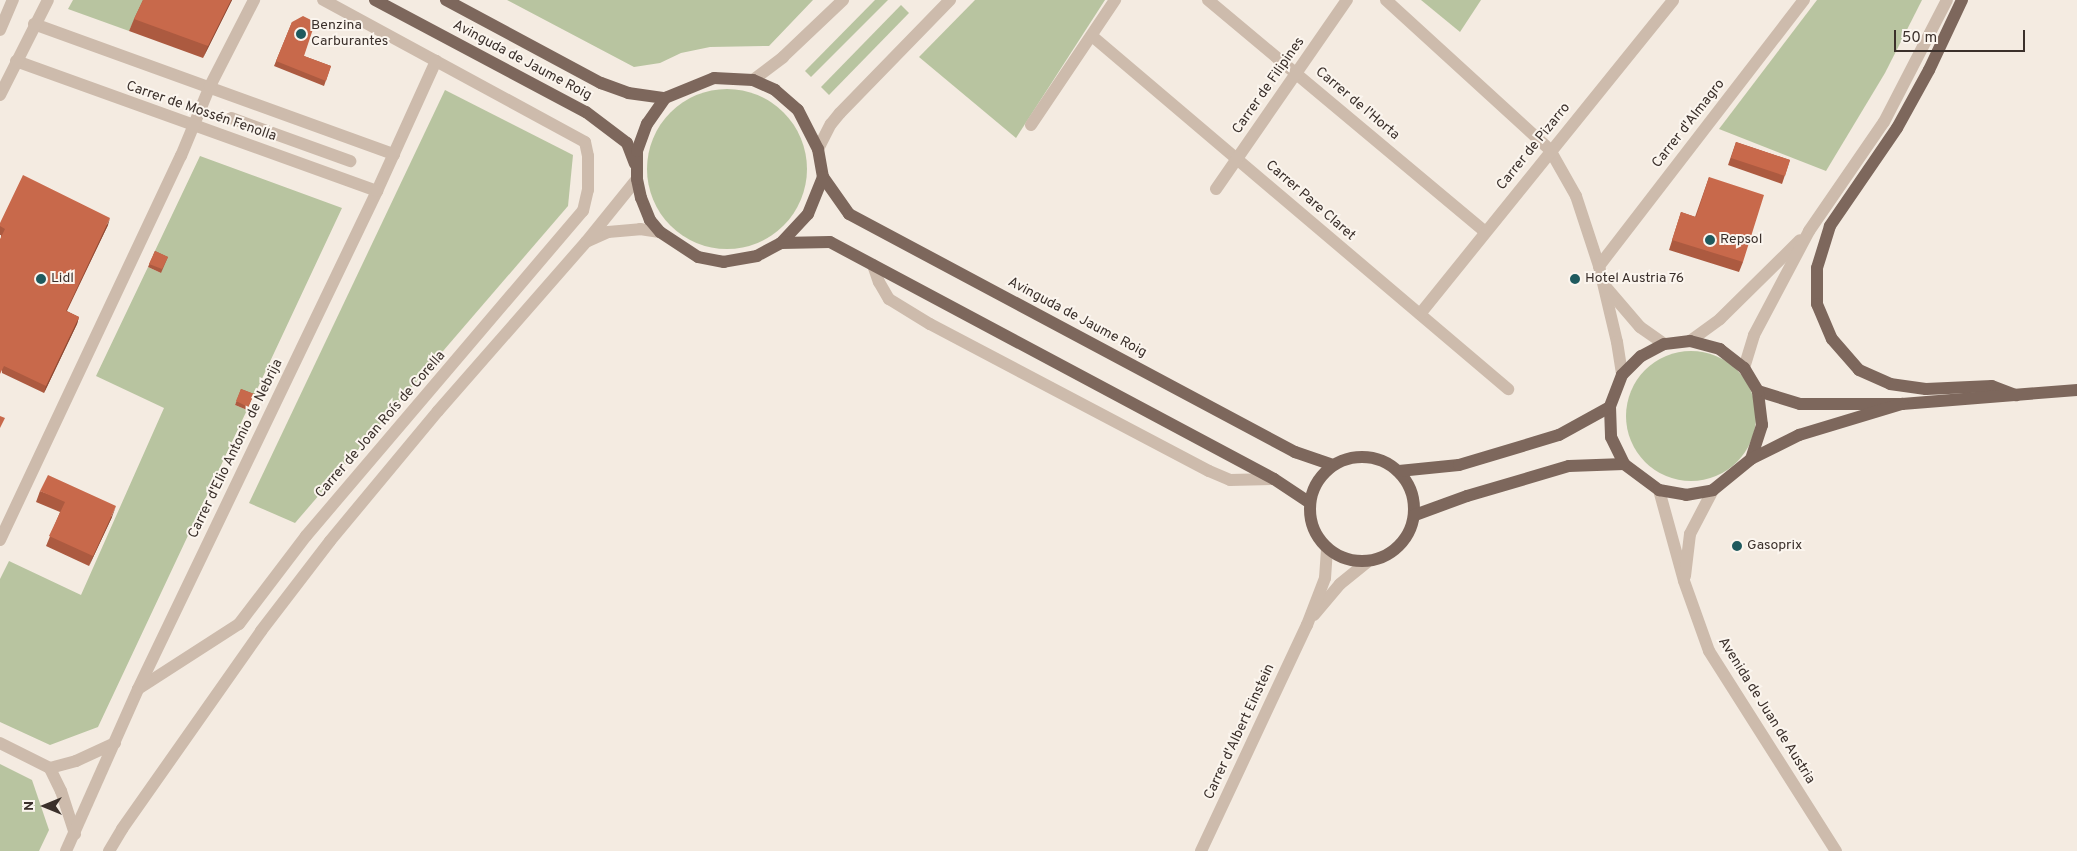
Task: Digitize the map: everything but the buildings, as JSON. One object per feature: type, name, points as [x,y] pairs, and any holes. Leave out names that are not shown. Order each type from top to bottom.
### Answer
[{"type":"main road","name":"Avinguda de Jaume Roig","points":[[375,0],[586,112],[627,143],[644,205],[650,220],[660,232]]},
{"type":"main road","name":"Avinguda de Jaume Roig","points":[[446,0],[601,83],[628,93],[664,98]]},
{"type":"main road","points":[[1962,0],[1929,70],[1896,128],[1830,226],[1817,268],[1817,304],[1832,339],[1859,370],[1890,384],[1926,389],[1992,386],[2016,395]]},
{"type":"main road","points":[[636,173],[637,151],[644,133],[664,98],[714,78],[753,80],[775,90],[798,110],[818,149],[823,177],[808,214],[781,243],[757,256],[724,262],[698,257],[660,232]]},
{"type":"main road","name":"Avinguda de Jaume Roig","points":[[823,177],[849,214],[1296,452],[1333,465]]},
{"type":"main road","points":[[781,243],[830,242],[1274,479],[1310,502]]},
{"type":"main road","points":[[1751,458],[1762,425],[1758,390],[1744,368],[1720,349],[1690,341],[1664,344],[1641,356],[1622,375],[1610,407],[1612,437],[1624,464],[1659,490],[1686,495],[1713,490],[1751,458],[1799,436],[1902,404]]},
{"type":"main road","points":[[1758,390],[1800,404],[1902,404],[2077,390]]},
{"type":"main road","points":[[1399,471],[1459,465],[1559,435],[1610,407]]},
{"type":"main road","points":[[1355,456],[1379,459],[1399,471],[1412,492],[1415,515],[1406,538],[1389,554],[1367,562],[1346,559],[1327,548],[1313,528],[1310,502],[1317,481],[1333,465],[1355,456]]},
{"type":"main road","points":[[1415,515],[1468,496],[1568,466],[1624,464]]},
{"type":"street","points":[[0,30],[11,6],[17,0]]},
{"type":"street","points":[[0,540],[181,156],[210,86],[254,0]]},
{"type":"street","points":[[323,0],[436,61]]},
{"type":"street","points":[[753,80],[783,57],[843,0]]},
{"type":"street","points":[[818,149],[831,124],[840,113],[950,0]]},
{"type":"street","points":[[1031,125],[1115,0]]},
{"type":"street","name":"Carrer de l'Horta","points":[[1208,0],[1485,232]]},
{"type":"street","name":"Carrer de Filipines","points":[[1216,189],[1347,0]]},
{"type":"street","points":[[1386,0],[1550,150],[1576,196],[1599,266],[1617,342],[1622,375]]},
{"type":"street","name":"Carrer de Pizarro","points":[[1420,314],[1550,150],[1673,0]]},
{"type":"street","name":"Carrer d'Almagro","points":[[1599,266],[1804,0]]},
{"type":"street","points":[[1744,368],[1754,336],[1809,231],[1884,122],[1948,0]]},
{"type":"street","points":[[0,95],[45,2]]},
{"type":"street","name":"Carrer de Mossén Fenolla","points":[[34,24],[394,154]]},
{"type":"street","name":"Carrer Pare Claret","points":[[1092,36],[1508,388]]},
{"type":"street","name":"Carrer de Mossén Fenolla","points":[[16,61],[377,191]]},
{"type":"street","name":"Carrer de Joan Roís de Corella","points":[[138,689],[239,624],[306,536],[583,211],[588,190],[588,156],[585,142],[436,61]]},
{"type":"street","name":"Carrer d'Elio Antonio de Nebrija","points":[[66,851],[138,689],[377,191],[436,61]]},
{"type":"street","points":[[231,118],[350,161]]},
{"type":"street","points":[[109,851],[122,829],[261,631],[330,541],[438,411],[586,242],[636,173]]},
{"type":"street","points":[[586,242],[608,232],[640,229],[660,232]]},
{"type":"street","points":[[1690,341],[1720,319],[1809,231]]},
{"type":"street","points":[[873,265],[879,282],[889,299],[930,324],[1209,471],[1230,480],[1274,479]]},
{"type":"street","points":[[1602,283],[1640,327],[1664,344]]},
{"type":"street","name":"Avenida de Juan de Austria","points":[[1659,490],[1684,581],[1709,651],[1836,851]]},
{"type":"street","name":"Avenida de Juan de Austria","points":[[1684,581],[1690,534],[1713,490]]},
{"type":"street","name":"Carrer d'Albert Einstein","points":[[1202,851],[1306,625],[1325,578],[1327,548]]},
{"type":"street","name":"Carrer d'Albert Einstein","points":[[1306,625],[1340,584],[1367,562]]},
{"type":"street","points":[[0,743],[50,768],[61,791],[74,834]]},
{"type":"street","points":[[50,768],[76,760],[115,743]]},
{"type":"green space","points":[[73,0],[144,0],[129,31],[68,9]]},
{"type":"green space","points":[[507,0],[813,0],[769,46],[710,47],[681,53],[660,63],[634,67]]},
{"type":"green space","points":[[875,0],[888,0],[811,77],[805,71]]},
{"type":"green space","points":[[975,0],[1105,0],[1016,138],[919,57]]},
{"type":"green space","points":[[1421,0],[1481,0],[1460,32]]},
{"type":"green space","points":[[1817,0],[1922,0],[1885,73],[1826,171],[1719,129]]},
{"type":"green space","points":[[901,5],[909,13],[829,95],[821,87]]},
{"type":"green space","points":[[727,89],[758,95],[778,107],[789,118],[801,138],[807,169],[801,200],[789,220],[778,231],[758,243],[727,249],[696,243],[676,231],[665,220],[653,200],[647,169],[653,138],[665,118],[676,107],[696,95]]},
{"type":"green space","points":[[445,90],[573,155],[568,206],[295,523],[249,503]]},
{"type":"green space","points":[[200,156],[342,208],[253,398],[240,393],[235,405],[247,410],[98,727],[50,745],[0,722],[0,579],[9,561],[81,595],[164,408],[96,376],[148,267],[161,273],[153,255]]},
{"type":"green space","points":[[1691,351],[1704,352],[1716,356],[1737,370],[1751,391],[1755,403],[1755,429],[1751,441],[1737,462],[1716,476],[1704,480],[1691,481],[1678,480],[1666,476],[1645,462],[1631,441],[1627,429],[1626,416],[1627,403],[1631,391],[1645,370],[1666,356],[1678,352]]},
{"type":"green space","points":[[0,764],[32,780],[49,830],[39,851],[0,851]]},
{"type":"place","name":"Benzina Carburantes","points":[[301,34]]},
{"type":"place","name":"Repsol","points":[[1710,240]]},
{"type":"place","name":"Lidl","points":[[41,279]]},
{"type":"place","name":"Hotel Austria 76","points":[[1575,279]]},
{"type":"place","name":"Gasoprix","points":[[1737,546]]}]
